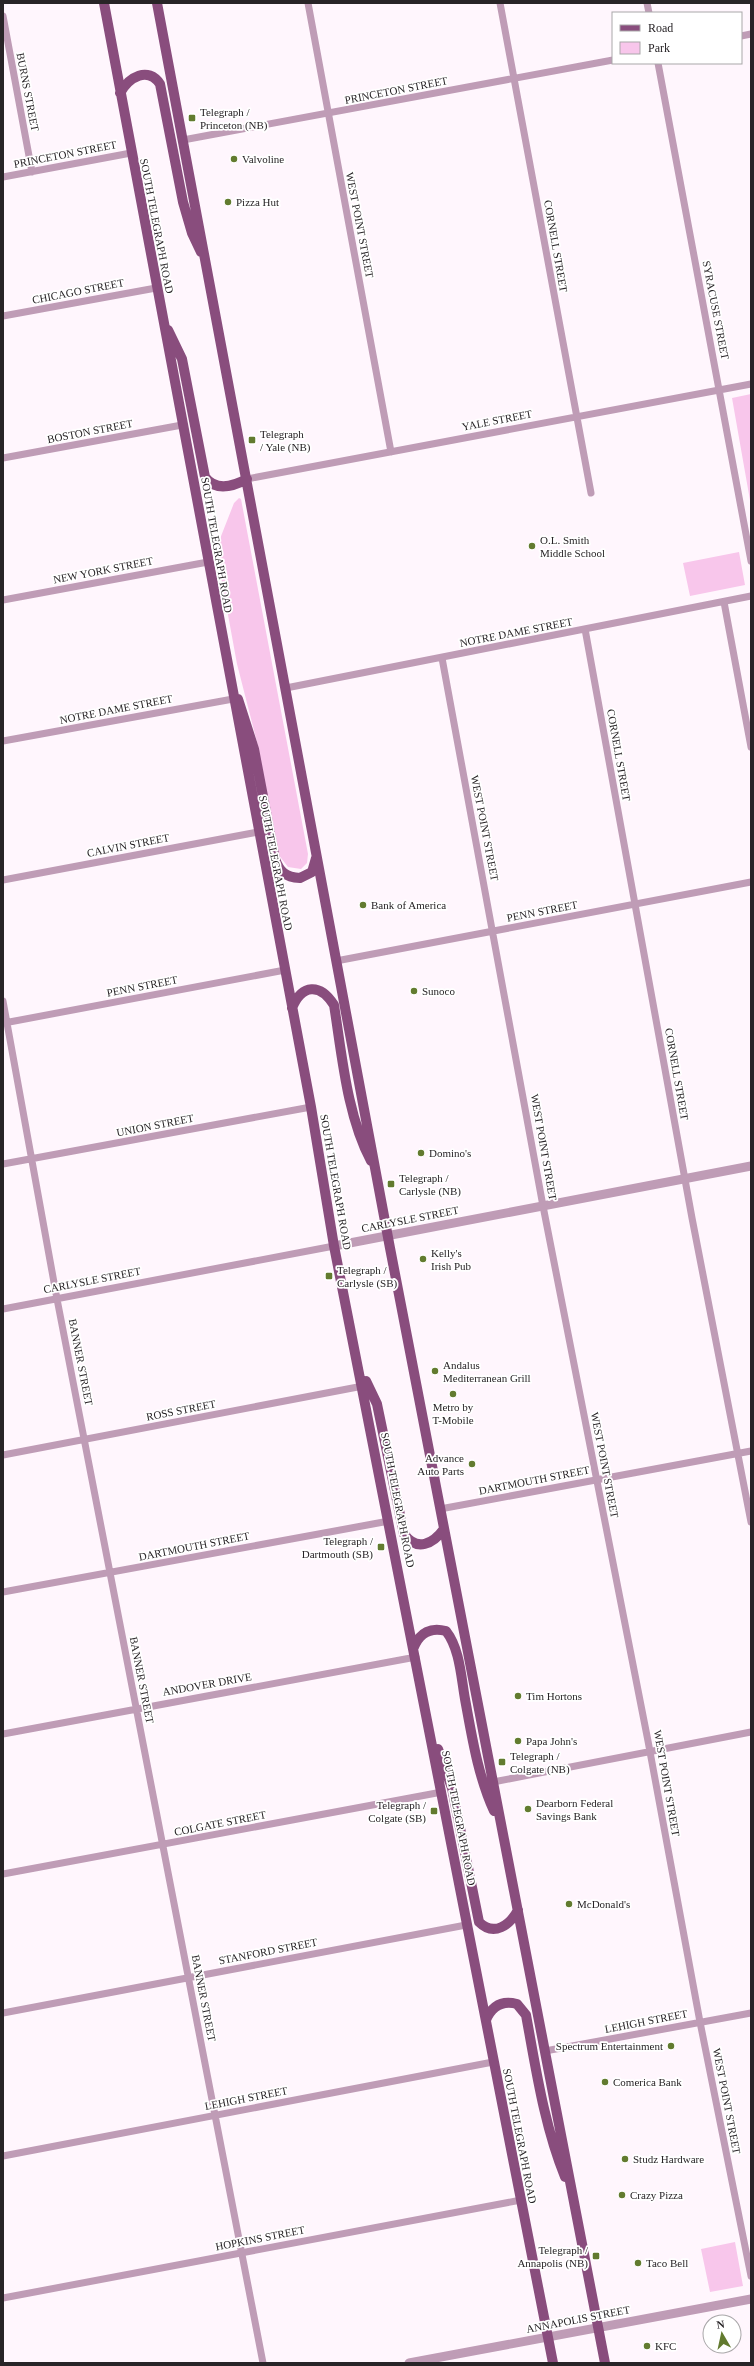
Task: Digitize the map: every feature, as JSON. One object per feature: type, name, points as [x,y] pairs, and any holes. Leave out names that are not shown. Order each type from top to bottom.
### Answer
[{"type":"main road","name":"SOUTH TELEGRAPH ROAD","points":[[104,3],[229,678],[311,1107],[334,1246],[360,1369],[442,1792],[466,1925],[553,2363]]},
{"type":"main road","points":[[157,3],[248,479],[387,1236],[606,2363]]},
{"type":"main road","points":[[120,93],[129,80],[140,75],[153,77],[160,84],[184,202],[192,233],[206,262]]},
{"type":"main road","points":[[162,315],[182,359],[205,477],[214,485],[223,486],[232,486],[248,479]]},
{"type":"main road","points":[[229,678],[246,721],[254,749],[275,859],[279,870],[292,877],[300,878],[307,876],[315,866],[317,856]]},
{"type":"main road","points":[[292,1008],[296,999],[302,993],[315,989],[328,995],[334,1005],[354,1116],[361,1143],[376,1170]]},
{"type":"main road","points":[[360,1369],[377,1404],[404,1534],[408,1539],[417,1543],[427,1544],[434,1541],[444,1529]]},
{"type":"main road","points":[[415,1652],[422,1634],[432,1629],[446,1631],[451,1637],[457,1659],[476,1756],[488,1797],[502,1828]]},
{"type":"main road","points":[[431,1735],[444,1763],[452,1788],[479,1922],[491,1928],[504,1927],[514,1919],[518,1910]]},
{"type":"main road","points":[[486,2020],[494,2008],[504,2003],[517,2004],[526,2015],[548,2127],[554,2150],[573,2198]]},
{"type":"street","name":"WEST POINT STREET","points":[[308,3],[391,452]]},
{"type":"street","name":"CORNELL STREET","points":[[500,3],[591,493]]},
{"type":"street","name":"BURNS STREET","points":[[3,16],[32,172]]},
{"type":"street","name":"PRINCETON STREET","points":[[183,140],[612,60]]},
{"type":"street","name":"SYRACUSE STREET","points":[[658,64],[751,561]]},
{"type":"street","name":"PRINCETON STREET","points":[[3,177],[132,153]]},
{"type":"street","name":"CHICAGO STREET","points":[[3,316],[156,288]]},
{"type":"street","name":"YALE STREET","points":[[248,479],[751,384]]},
{"type":"street","name":"BOSTON STREET","points":[[3,458],[182,425]]},
{"type":"street","name":"NEW YORK STREET","points":[[3,600],[208,562]]},
{"type":"street","name":"NOTRE DAME STREET","points":[[286,688],[751,596]]},
{"type":"street","points":[[724,602],[751,747]]},
{"type":"street","name":"CORNELL STREET","points":[[585,629],[685,1179],[751,1522]]},
{"type":"street","name":"WEST POINT STREET","points":[[442,658],[494,932],[542,1206],[650,1752],[700,2022],[751,2276]]},
{"type":"street","name":"NOTRE DAME STREET","points":[[3,741],[233,699]]},
{"type":"street","name":"CALVIN STREET","points":[[3,880],[258,832]]},
{"type":"street","name":"PENN STREET","points":[[336,961],[751,882]]},
{"type":"street","name":"PENN STREET","points":[[5,1023],[285,970]]},
{"type":"street","name":"BANNER STREET","points":[[3,1001],[5,1023],[32,1159],[57,1299],[263,2363]]},
{"type":"street","name":"UNION STREET","points":[[3,1164],[311,1107]]},
{"type":"street","name":"CARLYSLE STREET","points":[[3,1309],[751,1166]]},
{"type":"street","name":"ROSS STREET","points":[[3,1455],[363,1386]]},
{"type":"street","name":"DARTMOUTH STREET","points":[[440,1509],[751,1451]]},
{"type":"street","name":"DARTMOUTH STREET","points":[[3,1592],[389,1521]]},
{"type":"street","name":"ANDOVER DRIVE","points":[[3,1734],[415,1652]]},
{"type":"street","points":[[493,1782],[751,1732]]},
{"type":"street","name":"COLGATE STREET","points":[[3,1874],[442,1792]]},
{"type":"street","name":"STANFORD STREET","points":[[3,2013],[466,1925]]},
{"type":"street","name":"LEHIGH STREET","points":[[545,2051],[751,2013]]},
{"type":"street","name":"LEHIGH STREET","points":[[3,2156],[493,2062]]},
{"type":"street","name":"HOPKINS STREET","points":[[3,2298],[521,2200]]},
{"type":"street","name":"ANNAPOLIS STREET","points":[[409,2363],[751,2299]]},
{"type":"green space","points":[[751,394],[751,506],[732,398]]},
{"type":"green space","points":[[239,498],[241,499],[308,854],[307,863],[301,869],[288,867],[278,854],[258,746],[237,664],[216,549],[234,503]]},
{"type":"green space","points":[[739,552],[745,585],[690,596],[683,563]]},
{"type":"green space","points":[[735,2242],[743,2286],[710,2292],[701,2249]]},
{"type":"place","name":"Telegraph / Princeton (NB)","points":[[192,118]]},
{"type":"place","name":"Valvoline","points":[[234,159]]},
{"type":"place","name":"Pizza Hut","points":[[228,202]]},
{"type":"place","name":"Telegraph / Yale (NB)","points":[[252,440]]},
{"type":"place","name":"O.L. Smith Middle School","points":[[532,546]]},
{"type":"place","name":"Bank of America","points":[[363,905]]},
{"type":"place","name":"Sunoco","points":[[414,991]]},
{"type":"place","name":"Domino's","points":[[421,1153]]},
{"type":"place","name":"Telegraph / Carlysle (NB)","points":[[391,1184]]},
{"type":"place","name":"Kelly's Irish Pub","points":[[423,1259]]},
{"type":"place","name":"Telegraph / Carlysle (SB)","points":[[329,1276]]},
{"type":"place","name":"Andalus Mediterranean Grill","points":[[435,1371]]},
{"type":"place","name":"Metro by T-Mobile","points":[[453,1394]]},
{"type":"place","name":"Advance Auto Parts","points":[[472,1464]]},
{"type":"place","name":"Telegraph / Dartmouth (SB)","points":[[381,1547]]},
{"type":"place","name":"Tim Hortons","points":[[518,1696]]},
{"type":"place","name":"Papa John's","points":[[518,1741]]},
{"type":"place","name":"Telegraph / Colgate (NB)","points":[[502,1762]]},
{"type":"place","name":"Dearborn Federal Savings Bank","points":[[528,1809]]},
{"type":"place","name":"Telegraph / Colgate (SB)","points":[[434,1811]]},
{"type":"place","name":"McDonald's","points":[[569,1904]]},
{"type":"place","name":"Spectrum Entertainment","points":[[671,2046]]},
{"type":"place","name":"Comerica Bank","points":[[605,2082]]},
{"type":"place","name":"Studz Hardware","points":[[625,2159]]},
{"type":"place","name":"Crazy Pizza","points":[[622,2195]]},
{"type":"place","name":"Telegraph / Annapolis (NB)","points":[[596,2256]]},
{"type":"place","name":"Taco Bell","points":[[638,2263]]},
{"type":"place","name":"KFC","points":[[647,2346]]}]
